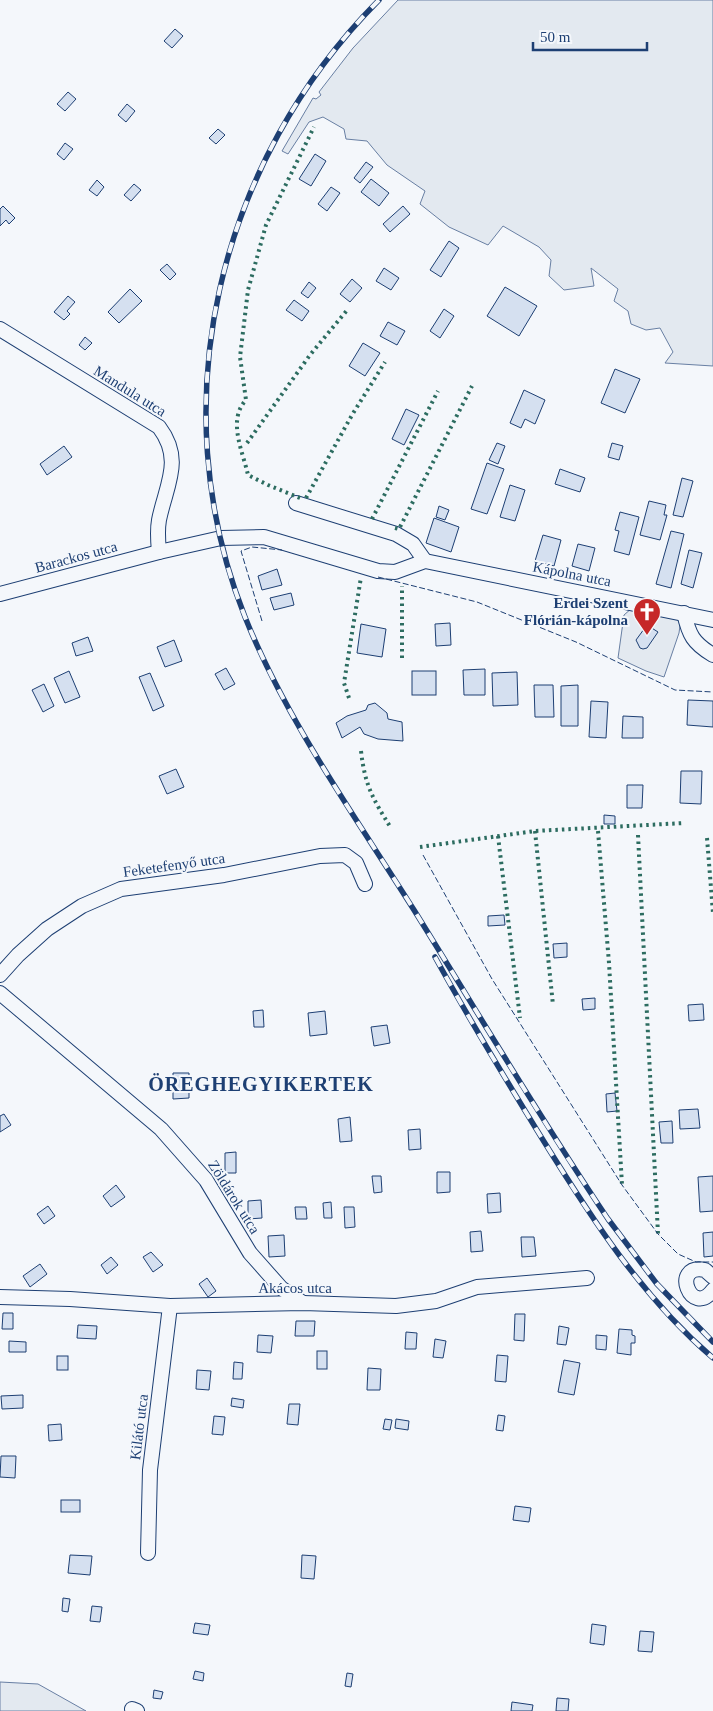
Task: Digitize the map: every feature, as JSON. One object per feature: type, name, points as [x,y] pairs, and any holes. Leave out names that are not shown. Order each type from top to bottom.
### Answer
[{"type":"street","name":"Mandula utca","points":[[0,329],[159,426],[167,437],[172,453],[173,469],[160,520],[158,534],[160,552]]},
{"type":"street","points":[[160,552],[221,538],[264,537],[378,571],[395,572],[425,561],[413,544],[396,534],[296,503]]},
{"type":"street","name":"Barackos utca","points":[[0,594],[160,552]]},
{"type":"street","name":"Kápolna utca","points":[[425,561],[713,620]]},
{"type":"street","points":[[684,613],[688,631],[698,646],[713,655]]},
{"type":"street","name":"Feketefenyő utca","points":[[0,975],[18,955],[47,929],[82,906],[120,889],[224,874],[320,856],[345,855],[356,863],[364,884]]},
{"type":"street","name":"Zöldárok utca","points":[[0,993],[160,1128],[206,1180],[250,1253],[281,1288],[303,1303]]},
{"type":"street","points":[[713,1276],[705,1270],[696,1270],[689,1275],[686,1283],[688,1292],[697,1297],[706,1296],[713,1290]]},
{"type":"street","name":"Akácos utca","points":[[0,1297],[70,1299],[170,1306],[303,1303],[396,1306],[436,1300],[477,1286],[587,1278]]},
{"type":"street","name":"Kilátó utca","points":[[148,1553],[150,1470],[170,1306]]},
{"type":"shaded area","points":[[398,0],[713,0],[713,366],[665,363],[673,352],[660,328],[646,330],[631,324],[628,311],[614,301],[618,289],[591,268],[594,286],[564,290],[549,276],[551,260],[539,247],[503,226],[488,245],[449,227],[420,204],[425,191],[387,165],[367,141],[346,139],[344,129],[323,117],[309,122],[288,154],[282,151],[313,98],[316,99],[321,95],[319,92],[353,48]]},
{"type":"shaded area","points":[[632,608],[681,618],[679,633],[664,677],[618,658],[624,615]]},
{"type":"shaded area","points":[[0,1682],[38,1684],[86,1711],[0,1711]]},
{"type":"building","points":[[175,29],[183,36],[172,48],[164,41]]},
{"type":"building","points":[[68,92],[76,99],[65,111],[57,104]]},
{"type":"building","points":[[127,104],[135,111],[126,122],[118,115]]},
{"type":"building","points":[[218,129],[225,135],[216,144],[209,138]]},
{"type":"building","points":[[65,143],[73,149],[64,160],[57,154]]},
{"type":"building","points":[[315,154],[326,161],[311,186],[299,179]]},
{"type":"building","points":[[366,162],[373,167],[360,183],[354,178]]},
{"type":"building","points":[[371,179],[389,193],[379,206],[361,192]]},
{"type":"building","points":[[97,180],[104,187],[97,196],[89,190]]},
{"type":"building","points":[[134,184],[141,190],[131,201],[124,195]]},
{"type":"building","points":[[331,187],[340,193],[327,211],[318,204]]},
{"type":"building","points":[[3,206],[15,218],[9,224],[6,220],[0,226],[0,209]]},
{"type":"building","points":[[403,206],[410,214],[390,232],[383,224]]},
{"type":"building","points":[[449,241],[459,248],[441,277],[430,270]]},
{"type":"building","points":[[167,264],[176,274],[170,280],[160,270]]},
{"type":"building","points":[[384,268],[399,278],[391,290],[376,281]]},
{"type":"building","points":[[352,279],[362,288],[350,302],[340,294]]},
{"type":"building","points":[[309,282],[316,288],[308,298],[301,293]]},
{"type":"building","points":[[505,287],[537,306],[519,336],[487,316]]},
{"type":"building","points":[[130,289],[142,301],[119,323],[108,312]]},
{"type":"building","points":[[68,296],[75,302],[67,311],[70,314],[64,320],[54,312]]},
{"type":"building","points":[[294,300],[309,311],[302,321],[286,310]]},
{"type":"building","points":[[444,309],[454,316],[440,338],[430,331]]},
{"type":"building","points":[[388,322],[405,331],[397,345],[380,336]]},
{"type":"building","points":[[85,337],[92,343],[85,350],[79,345]]},
{"type":"building","points":[[363,343],[380,353],[365,376],[349,366]]},
{"type":"building","points":[[615,369],[640,379],[625,413],[601,403]]},
{"type":"building","points":[[524,390],[545,400],[535,424],[525,419],[521,428],[510,423]]},
{"type":"building","points":[[406,409],[419,415],[404,445],[392,439]]},
{"type":"building","points":[[497,443],[505,446],[498,464],[489,460]]},
{"type":"building","points":[[612,443],[623,446],[619,460],[608,457]]},
{"type":"building","points":[[64,446],[72,457],[47,475],[40,464]]},
{"type":"building","points":[[487,463],[504,469],[487,514],[471,509]]},
{"type":"building","points":[[560,469],[585,478],[580,492],[555,484]]},
{"type":"building","points":[[682,478],[693,481],[683,517],[673,515]]},
{"type":"building","points":[[510,485],[525,490],[515,521],[500,517]]},
{"type":"building","points":[[649,501],[666,505],[664,515],[667,515],[660,540],[640,535]]},
{"type":"building","points":[[439,506],[449,510],[445,520],[436,517]]},
{"type":"building","points":[[620,512],[639,517],[629,555],[614,551],[619,531],[615,530]]},
{"type":"building","points":[[434,518],[459,527],[451,552],[426,543]]},
{"type":"building","points":[[671,531],[684,534],[671,588],[656,584]]},
{"type":"building","points":[[543,535],[561,540],[554,566],[535,561]]},
{"type":"building","points":[[578,544],[595,548],[589,571],[572,566]]},
{"type":"building","points":[[689,550],[702,553],[693,588],[681,584]]},
{"type":"building","points":[[277,569],[282,585],[262,590],[258,576]]},
{"type":"building","points":[[291,593],[294,605],[274,610],[270,598]]},
{"type":"building","points":[[450,623],[451,645],[436,646],[435,624]]},
{"type":"building","points":[[361,624],[386,629],[382,657],[357,653]]},
{"type":"building","name":"Erdei Szent Flórián-kápolna","points":[[647,625],[658,632],[647,648],[643,649],[640,648],[636,640]]},
{"type":"building","points":[[88,637],[93,651],[76,656],[72,643]]},
{"type":"building","points":[[174,640],[182,661],[165,667],[157,647]]},
{"type":"building","points":[[226,668],[235,684],[224,690],[215,674]]},
{"type":"building","points":[[485,669],[485,695],[464,695],[463,670]]},
{"type":"building","points":[[69,671],[80,697],[65,703],[54,678]]},
{"type":"building","points":[[412,671],[436,671],[436,695],[412,695]]},
{"type":"building","points":[[517,672],[518,705],[493,706],[492,673]]},
{"type":"building","points":[[150,673],[164,706],[153,711],[139,677]]},
{"type":"building","points":[[44,684],[54,706],[43,712],[32,690]]},
{"type":"building","points":[[534,685],[553,685],[554,717],[535,717]]},
{"type":"building","points":[[578,685],[578,726],[561,726],[561,686]]},
{"type":"building","points":[[688,700],[713,701],[713,727],[687,725]]},
{"type":"building","points":[[591,701],[608,702],[606,738],[589,737]]},
{"type":"building","points":[[375,703],[387,713],[388,719],[402,722],[403,741],[378,739],[364,734],[360,727],[342,738],[336,723],[347,716],[366,710],[368,705]]},
{"type":"building","points":[[623,716],[643,717],[643,738],[622,738]]},
{"type":"building","points":[[176,769],[184,787],[167,794],[159,776]]},
{"type":"building","points":[[681,771],[702,771],[701,804],[680,803]]},
{"type":"building","points":[[627,785],[643,785],[642,808],[627,808]]},
{"type":"building","points":[[604,815],[615,816],[615,824],[604,824]]},
{"type":"building","points":[[504,915],[505,925],[488,926],[488,916]]},
{"type":"building","points":[[567,943],[567,957],[554,958],[553,944]]},
{"type":"building","points":[[595,998],[595,1009],[583,1010],[582,999]]},
{"type":"building","points":[[703,1004],[704,1020],[689,1021],[688,1005]]},
{"type":"building","points":[[263,1010],[264,1027],[254,1027],[253,1011]]},
{"type":"building","points":[[325,1011],[327,1034],[310,1036],[308,1013]]},
{"type":"building","points":[[387,1025],[390,1043],[374,1046],[371,1027]]},
{"type":"building","points":[[173,1073],[189,1073],[189,1098],[173,1099]]},
{"type":"building","points":[[615,1093],[617,1111],[607,1112],[606,1094]]},
{"type":"building","points":[[698,1109],[700,1128],[680,1129],[679,1110]]},
{"type":"building","points":[[4,1114],[11,1125],[0,1132],[0,1116]]},
{"type":"building","points":[[350,1117],[352,1141],[340,1142],[338,1119]]},
{"type":"building","points":[[672,1121],[673,1143],[661,1143],[659,1122]]},
{"type":"building","points":[[420,1129],[421,1149],[409,1150],[408,1130]]},
{"type":"building","points":[[236,1152],[236,1173],[225,1173],[225,1153]]},
{"type":"building","points":[[437,1172],[450,1172],[450,1192],[437,1193]]},
{"type":"building","points":[[372,1176],[381,1176],[382,1192],[374,1193]]},
{"type":"building","points":[[713,1176],[713,1211],[700,1212],[698,1177]]},
{"type":"building","points":[[116,1185],[125,1197],[111,1207],[103,1196]]},
{"type":"building","points":[[500,1193],[501,1212],[488,1213],[487,1194]]},
{"type":"building","points":[[261,1200],[262,1218],[248,1219],[248,1201]]},
{"type":"building","points":[[331,1202],[332,1218],[324,1218],[323,1203]]},
{"type":"building","points":[[48,1206],[55,1216],[44,1224],[37,1214]]},
{"type":"building","points":[[295,1207],[306,1207],[307,1219],[296,1219]]},
{"type":"building","points":[[344,1207],[354,1207],[355,1227],[345,1228]]},
{"type":"building","points":[[481,1231],[483,1251],[471,1252],[470,1232]]},
{"type":"building","points":[[713,1232],[713,1256],[704,1257],[703,1233]]},
{"type":"building","points":[[284,1235],[285,1256],[269,1257],[268,1236]]},
{"type":"building","points":[[521,1237],[534,1237],[536,1256],[522,1257]]},
{"type":"building","points":[[151,1252],[163,1265],[153,1272],[143,1257]]},
{"type":"building","points":[[111,1257],[118,1265],[107,1274],[101,1265]]},
{"type":"building","points":[[40,1264],[47,1274],[30,1287],[23,1276]]},
{"type":"building","points":[[207,1278],[216,1291],[208,1297],[199,1284]]},
{"type":"building","points":[[3,1313],[13,1313],[13,1329],[2,1329]]},
{"type":"building","points":[[515,1314],[525,1314],[524,1341],[514,1340]]},
{"type":"building","points":[[296,1321],[315,1321],[314,1336],[295,1336]]},
{"type":"building","points":[[78,1325],[97,1326],[96,1339],[77,1338]]},
{"type":"building","points":[[559,1326],[569,1328],[566,1345],[557,1344]]},
{"type":"building","points":[[619,1329],[632,1330],[632,1335],[635,1336],[635,1343],[631,1343],[631,1355],[617,1353]]},
{"type":"building","points":[[406,1332],[417,1333],[416,1349],[405,1349]]},
{"type":"building","points":[[258,1335],[273,1336],[271,1353],[257,1352]]},
{"type":"building","points":[[596,1335],[607,1336],[606,1350],[596,1349]]},
{"type":"building","points":[[435,1339],[446,1341],[443,1358],[433,1357]]},
{"type":"building","points":[[9,1341],[26,1342],[26,1352],[9,1352]]},
{"type":"building","points":[[317,1351],[327,1351],[327,1369],[317,1369]]},
{"type":"building","points":[[497,1355],[508,1356],[506,1382],[495,1381]]},
{"type":"building","points":[[57,1356],[68,1356],[68,1370],[57,1370]]},
{"type":"building","points":[[564,1360],[580,1363],[574,1395],[558,1392]]},
{"type":"building","points":[[234,1362],[243,1363],[242,1379],[233,1379]]},
{"type":"building","points":[[368,1368],[381,1369],[380,1390],[367,1390]]},
{"type":"building","points":[[197,1370],[211,1371],[209,1390],[196,1389]]},
{"type":"building","points":[[23,1395],[23,1408],[2,1409],[1,1396]]},
{"type":"building","points":[[232,1398],[244,1400],[243,1408],[231,1406]]},
{"type":"building","points":[[289,1404],[300,1404],[298,1425],[287,1424]]},
{"type":"building","points":[[498,1415],[505,1416],[503,1431],[496,1430]]},
{"type":"building","points":[[214,1416],[225,1417],[223,1435],[212,1434]]},
{"type":"building","points":[[385,1419],[392,1420],[390,1430],[383,1429]]},
{"type":"building","points":[[396,1419],[409,1421],[408,1430],[395,1428]]},
{"type":"building","points":[[61,1424],[62,1440],[49,1441],[48,1425]]},
{"type":"building","points":[[1,1456],[16,1456],[15,1478],[0,1477]]},
{"type":"building","points":[[61,1500],[80,1500],[80,1512],[61,1512]]},
{"type":"building","points":[[515,1506],[531,1508],[529,1522],[513,1520]]},
{"type":"building","points":[[70,1555],[92,1556],[90,1575],[68,1573]]},
{"type":"building","points":[[302,1555],[316,1556],[314,1579],[301,1578]]},
{"type":"building","points":[[63,1598],[70,1599],[68,1612],[62,1611]]},
{"type":"building","points":[[92,1606],[102,1607],[100,1622],[90,1621]]},
{"type":"building","points":[[195,1623],[210,1625],[208,1635],[193,1633]]},
{"type":"building","points":[[592,1624],[606,1626],[604,1645],[590,1643]]},
{"type":"building","points":[[640,1631],[654,1632],[652,1652],[638,1651]]},
{"type":"building","points":[[195,1671],[204,1673],[203,1681],[193,1679]]},
{"type":"building","points":[[347,1673],[353,1674],[351,1687],[345,1686]]},
{"type":"building","points":[[154,1690],[163,1692],[161,1699],[153,1698]]},
{"type":"building","points":[[557,1698],[569,1699],[568,1711],[556,1711]]},
{"type":"building","points":[[512,1702],[533,1705],[532,1711],[511,1711]]},
{"type":"railway","points":[[379,0],[324,64],[278,135],[243,210],[220,289],[208,370],[207,453],[220,536],[245,617],[262,655],[280,693],[345,803],[608,1219],[657,1284],[713,1342]]},
{"type":"railway","points":[[435,957],[515,1095],[561,1170],[600,1228],[663,1309],[713,1358]]},
{"type":"hedge","points":[[300,498],[248,475],[237,426],[240,408],[246,400],[240,357],[248,290],[266,225],[314,127]]},
{"type":"hedge","points":[[247,443],[310,355],[348,309]]},
{"type":"hedge","points":[[306,498],[352,415],[385,362]]},
{"type":"hedge","points":[[395,528],[399,529],[472,386]]},
{"type":"hedge","points":[[372,519],[438,391]]},
{"type":"hedge","points":[[349,698],[344,683],[361,577]]},
{"type":"hedge","points":[[402,586],[402,658]]},
{"type":"hedge","points":[[361,751],[365,774],[371,792],[391,828]]},
{"type":"hedge","points":[[420,847],[535,831],[684,823]]},
{"type":"hedge","points":[[535,831],[553,1005]]},
{"type":"hedge","points":[[598,831],[609,963],[622,1185]]},
{"type":"hedge","points":[[638,835],[658,1234]]},
{"type":"hedge","points":[[498,836],[520,1018]]},
{"type":"hedge","points":[[707,838],[713,913]]},
{"type":"fence","points":[[262,621],[241,551],[252,547],[282,550]]},
{"type":"fence","points":[[378,577],[477,602],[576,642],[675,690],[713,692]]},
{"type":"fence","points":[[423,855],[492,979],[622,1185],[658,1234],[678,1254],[696,1262],[713,1262]]},
{"type":"place","name":"Erdei Szent Flórián-kápolna","points":[[647,636]]},
{"type":"district","name":"ÖREGHEGYIKERTEK","points":[[261,1084]]}]
